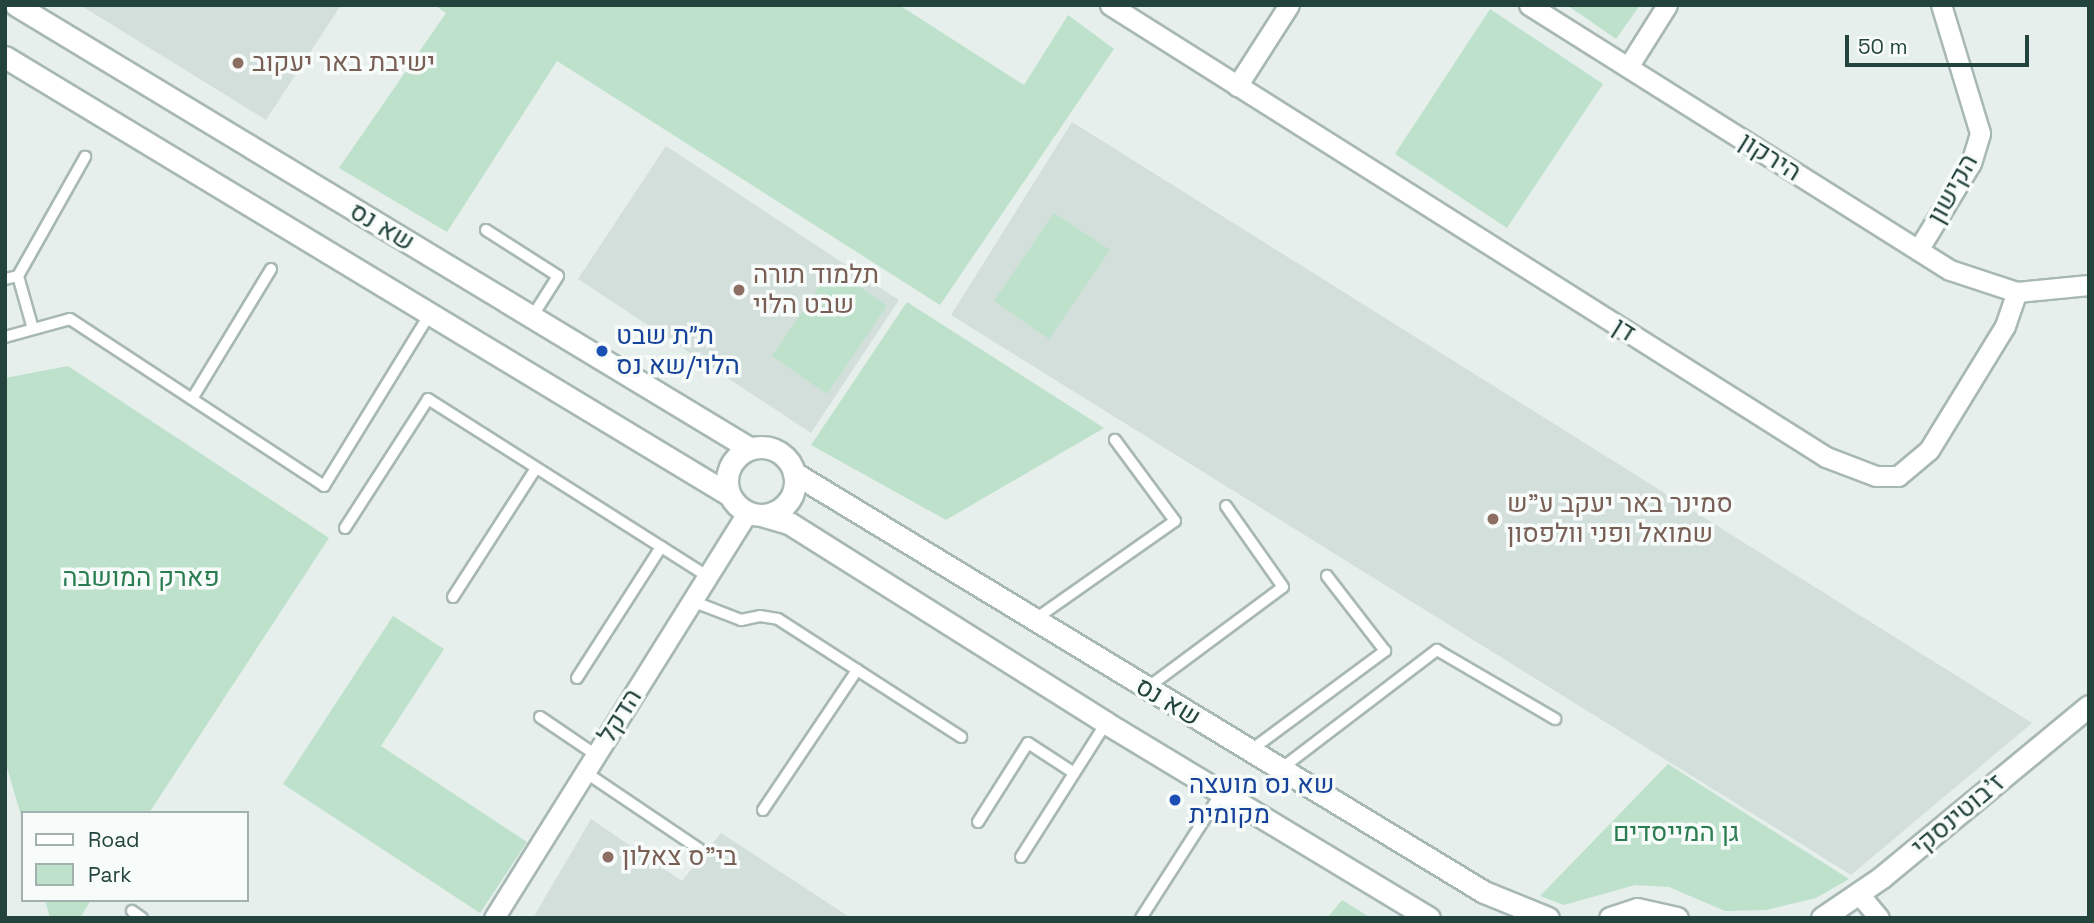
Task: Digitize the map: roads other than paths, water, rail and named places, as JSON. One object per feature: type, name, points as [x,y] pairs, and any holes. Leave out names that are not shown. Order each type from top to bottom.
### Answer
[{"type":"street","name":"שא נס","points":[[16,5],[749,448]]},
{"type":"street","name":"דן","points":[[1110,5],[1826,457],[1876,476],[1898,476],[1929,450],[2005,326],[2017,292]]},
{"type":"street","points":[[1237,86],[1289,5]]},
{"type":"street","name":"הירקון","points":[[1529,5],[1918,250],[1987,286],[2017,292]]},
{"type":"street","points":[[1628,67],[1667,5]]},
{"type":"street","name":"הקישון","points":[[1918,250],[1971,163],[1980,134],[1941,5]]},
{"type":"street","name":"שא נס","points":[[5,57],[728,494]]},
{"type":"street","points":[[2017,292],[2089,285]]},
{"type":"street","points":[[749,448],[772,448],[782,454],[794,473],[792,496],[785,506],[755,515],[728,494],[727,472],[739,454],[749,448]]},
{"type":"street","name":"שא נס","points":[[794,473],[1484,892],[1548,918]]},
{"type":"street","name":"שא נס","points":[[755,515],[789,523],[1106,723],[1429,918]]},
{"type":"street","name":"הדקל","points":[[494,918],[707,576],[755,515]]},
{"type":"street","name":"ז'בוטינסקי","points":[[1822,918],[1859,894],[2089,706]]},
{"type":"street","points":[[1859,894],[1879,918]]},
{"type":"street","points":[[1610,918],[1637,909],[1676,917]]},
{"type":"lane","points":[[33,329],[18,276],[85,157]]},
{"type":"lane","points":[[486,230],[558,276],[532,317]]},
{"type":"lane","points":[[192,399],[271,269]]},
{"type":"lane","points":[[5,279],[18,276]]},
{"type":"lane","points":[[5,337],[70,319],[324,486],[430,314]]},
{"type":"lane","points":[[345,528],[428,400],[707,576]]},
{"type":"lane","points":[[1034,620],[1175,521],[1115,440]]},
{"type":"lane","points":[[453,597],[536,468]]},
{"type":"lane","points":[[1147,688],[1283,587],[1226,506]]},
{"type":"lane","points":[[577,678],[660,547]]},
{"type":"lane","points":[[1250,751],[1385,651],[1326,576]]},
{"type":"lane","points":[[692,601],[741,620],[760,616],[778,619],[961,737]]},
{"type":"lane","points":[[1280,769],[1437,650],[1511,689],[1555,719]]},
{"type":"lane","points":[[763,810],[857,670]]},
{"type":"lane","points":[[540,717],[596,755]]},
{"type":"lane","points":[[1021,857],[1106,723]]},
{"type":"lane","points":[[978,822],[1028,743],[1074,773]]},
{"type":"lane","points":[[585,772],[699,849]]},
{"type":"lane","points":[[1141,918],[1222,792]]},
{"type":"lane","points":[[132,911],[142,918]]},
{"type":"place","name":"ישיבת באר יעקוב","points":[[238,63]]},
{"type":"place","name":"תלמוד תורה שבט הלוי","points":[[739,290]]},
{"type":"place","name":"ת״ת שבט הלוי/שא נס","points":[[602,351]]},
{"type":"place","name":"סמינר באר יעקב ע\"ש שמואל ופני וולפסון","points":[[1493,519]]},
{"type":"place","name":"שא נס מועצה מקומית","points":[[1175,800]]},
{"type":"place","name":"בי\"ס צאלון","points":[[608,857]]},
{"type":"park label","name":"פארק המושבה","points":[[141,578]]},
{"type":"park label","name":"גן המייסדים","points":[[1676,833]]}]
